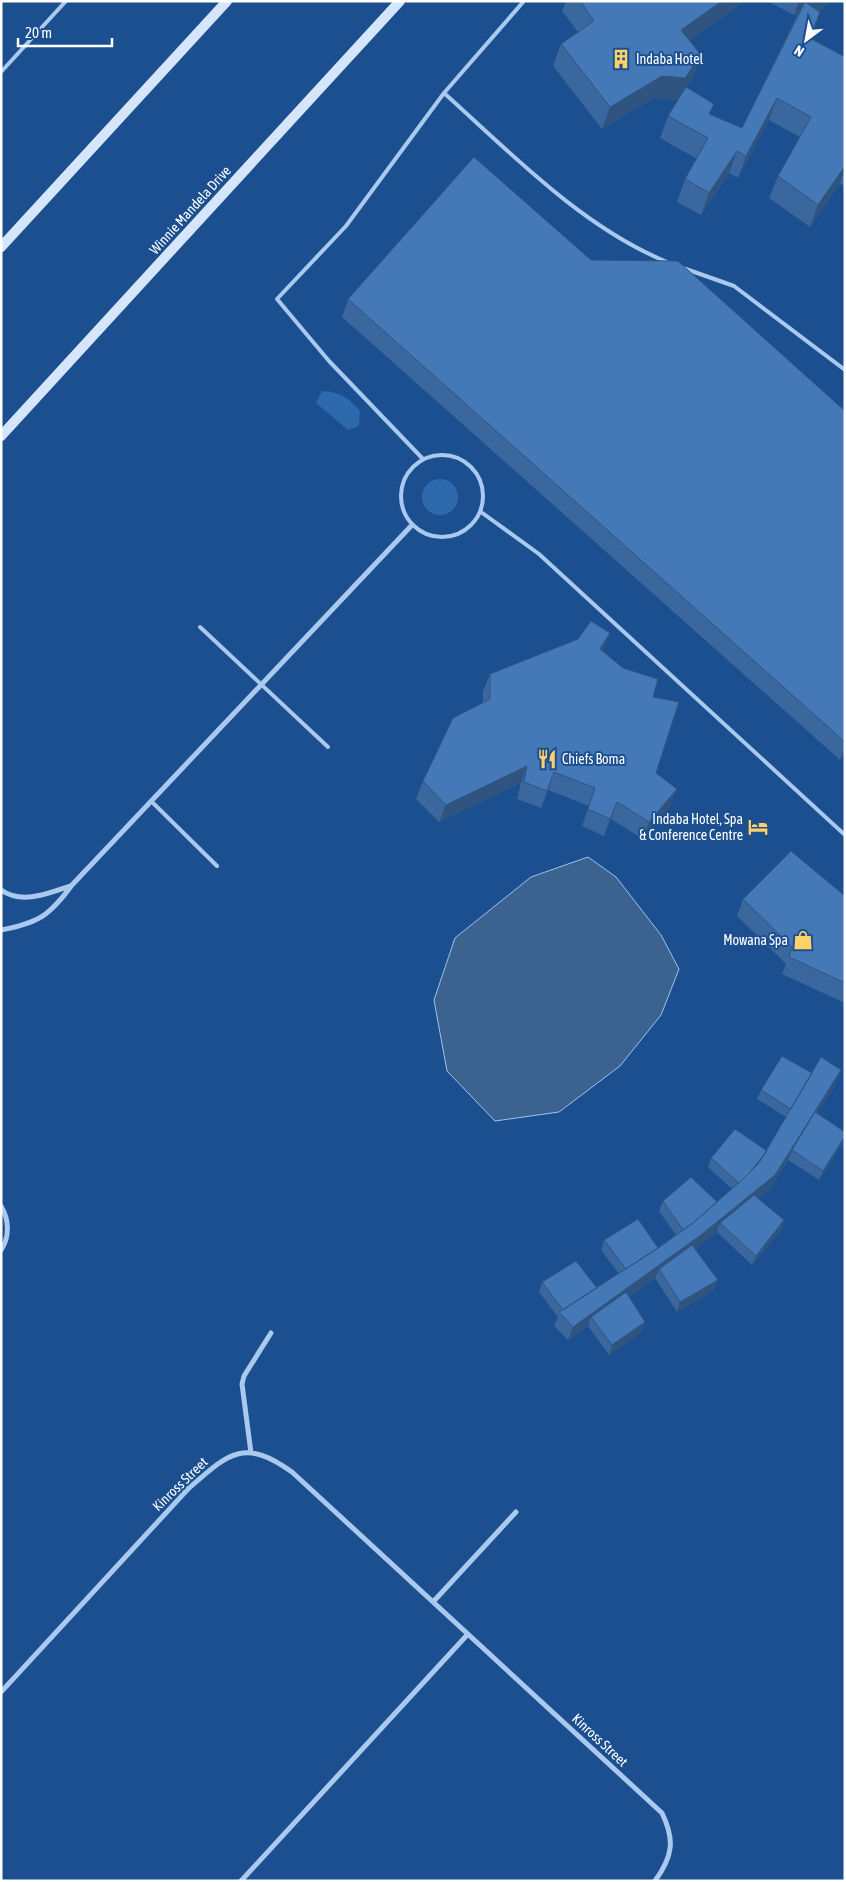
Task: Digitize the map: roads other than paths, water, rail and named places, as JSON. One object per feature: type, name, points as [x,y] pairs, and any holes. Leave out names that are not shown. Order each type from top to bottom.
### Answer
[{"type":"main road","points":[[1,247],[227,1]]},
{"type":"main road","name":"Winnie Mandela Drive","points":[[1,436],[400,1]]},
{"type":"street","points":[[1,930],[32,923],[54,909],[72,885],[412,525]]},
{"type":"street","points":[[1,890],[21,897],[42,896],[72,885]]},
{"type":"street","points":[[1,1206],[6,1213],[8,1227],[1,1250]]},
{"type":"street","points":[[251,1453],[242,1384],[244,1376],[271,1334]]},
{"type":"street","name":"Kinross Street","points":[[1,1692],[188,1489],[218,1463],[240,1452],[274,1459],[292,1472],[662,1813],[670,1829],[671,1844],[667,1863],[654,1881]]},
{"type":"street","points":[[433,1602],[516,1512]]},
{"type":"street","points":[[241,1881],[468,1634]]},
{"type":"lane","points":[[1,72],[66,1]]},
{"type":"lane","points":[[422,459],[329,362],[277,299],[346,226],[444,93],[524,1]]},
{"type":"lane","points":[[444,93],[520,161],[597,224],[639,250],[734,286],[845,370]]},
{"type":"lane","points":[[434,455],[447,455],[459,458],[470,465],[478,475],[483,487],[484,500],[481,512],[474,524],[463,532],[450,537],[436,538],[423,533],[412,525],[405,514],[401,502],[400,489],[412,466],[422,459],[434,455]]},
{"type":"lane","points":[[481,512],[539,554],[845,835]]},
{"type":"lane","points":[[200,627],[328,747]]},
{"type":"lane","points":[[151,802],[217,866]]},
{"type":"place","name":"Indaba Hotel","points":[[621,59]]},
{"type":"place","name":"Chiefs Boma","points":[[547,759]]},
{"type":"place","name":"Indaba Hotel, Spa & Conference Centre","points":[[758,827]]},
{"type":"place","name":"Mowana Spa","points":[[803,940]]}]
